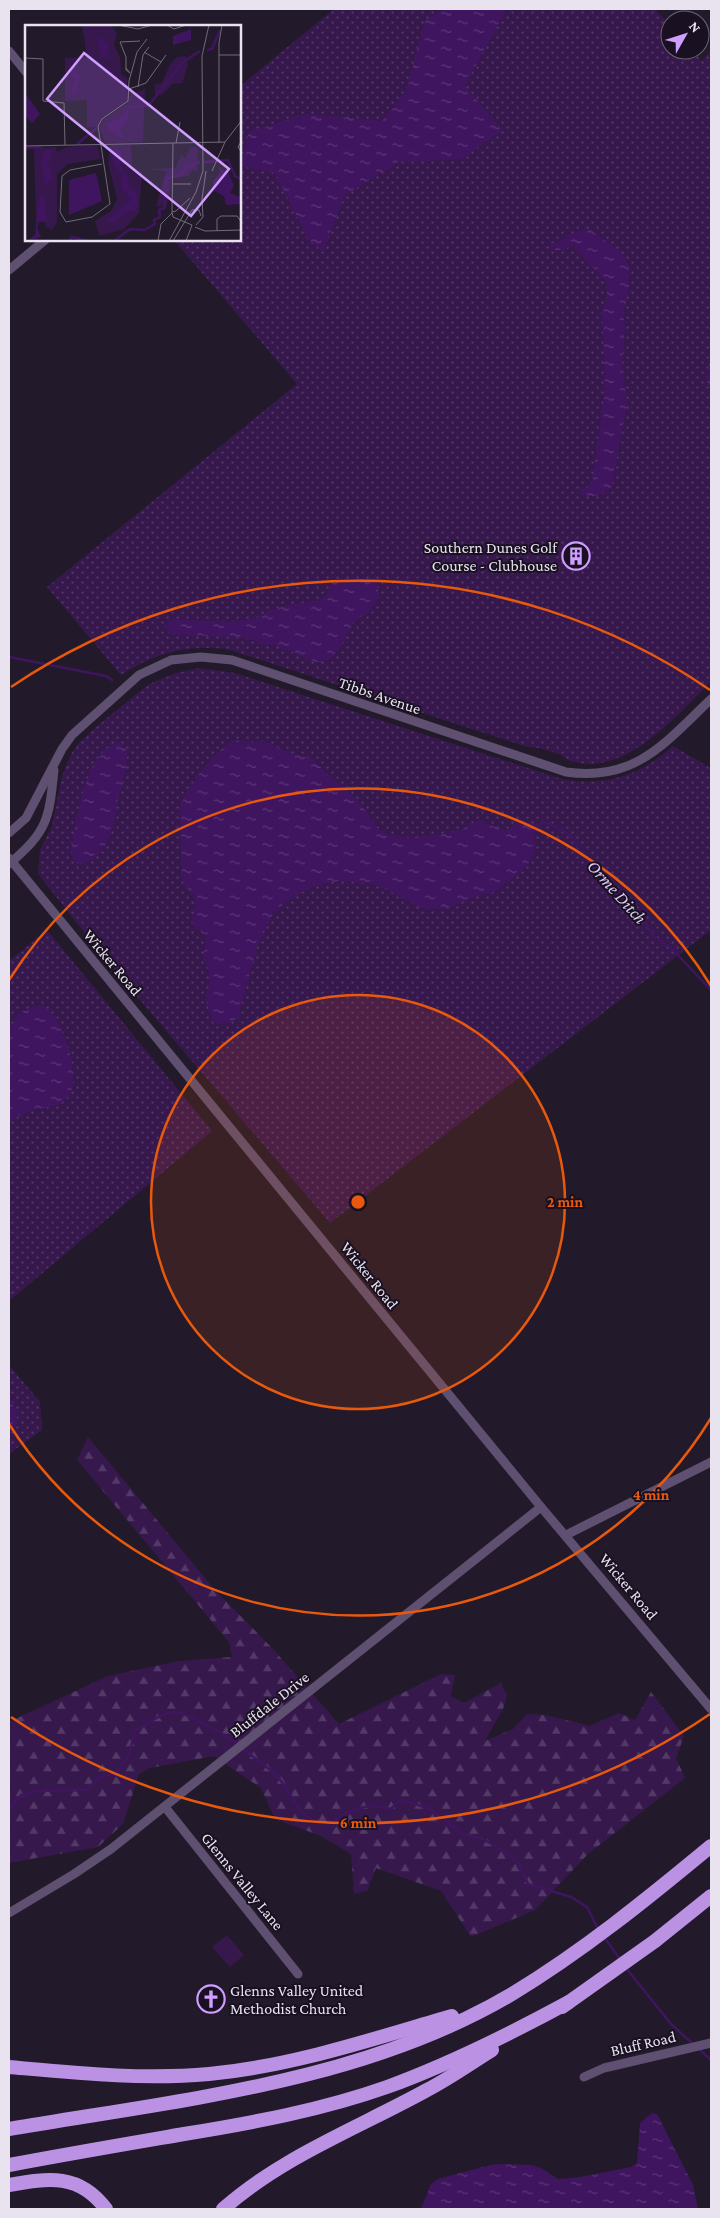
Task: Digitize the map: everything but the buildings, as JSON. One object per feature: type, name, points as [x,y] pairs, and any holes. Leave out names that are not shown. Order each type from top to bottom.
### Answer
[{"type":"highway","points":[[9,2129],[269,2084],[378,2054],[414,2040],[511,1994],[569,1956],[636,1908],[711,1846]]},
{"type":"highway","points":[[223,2209],[245,2190],[274,2170],[305,2152],[428,2090],[569,2002],[655,1941],[711,1896]]},
{"type":"highway","points":[[9,2164],[226,2127],[308,2110],[351,2098],[386,2087],[494,2042],[569,2002]]},
{"type":"highway","points":[[9,2067],[108,2076],[210,2074],[251,2068],[337,2050],[489,2005]]},
{"type":"highway","points":[[9,2185],[52,2179],[70,2181],[100,2200],[106,2209]]},
{"type":"street","points":[[9,51],[25,71]]},
{"type":"street","points":[[9,270],[44,241]]},
{"type":"street","name":"Tibbs Avenue","points":[[9,833],[26,818],[72,734],[139,675],[171,660],[201,657],[232,660],[461,738],[566,772],[582,775],[618,771],[646,758],[711,699]]},
{"type":"street","name":"Tibbs Avenue","points":[[10,861],[28,847],[45,825],[49,814],[54,764]]},
{"type":"street","name":"Wicker Road","points":[[10,861],[541,1507],[711,1708]]},
{"type":"street","points":[[566,1535],[711,1462]]},
{"type":"street","name":"Bluffdale Drive","points":[[9,1913],[74,1874],[165,1807],[541,1507]]},
{"type":"street","name":"Glenns Valley Lane","points":[[165,1807],[298,1974]]},
{"type":"street","name":"Bluff Road","points":[[584,2077],[610,2067],[711,2042]]},
{"type":"green space","points":[[334,9],[655,9],[660,14],[660,60],[710,60],[711,50],[711,682],[666,726],[630,752],[611,760],[591,764],[571,761],[552,752],[524,746],[227,649],[184,649],[159,656],[121,675],[47,587],[297,384],[175,241],[241,241],[241,85]]},
{"type":"green space","points":[[199,668],[235,673],[562,779],[593,781],[608,780],[622,776],[648,765],[673,746],[711,768],[711,930],[330,1223],[111,966],[38,874],[40,850],[52,826],[62,776],[71,754],[78,744],[149,684],[176,673]]},
{"type":"green space","points":[[47,930],[212,1131],[9,1301],[9,961]]},
{"type":"green space","points":[[9,1365],[40,1402],[42,1430],[9,1454]]},
{"type":"green space","points":[[88,1437],[215,1590],[272,1648],[339,1724],[441,1674],[455,1675],[451,1696],[464,1703],[501,1683],[507,1695],[503,1709],[485,1741],[513,1729],[527,1714],[546,1715],[590,1726],[619,1713],[635,1720],[651,1692],[684,1736],[676,1758],[685,1778],[588,1854],[535,1910],[471,1937],[441,1891],[376,1868],[367,1891],[354,1894],[351,1854],[321,1836],[275,1819],[261,1788],[214,1756],[150,1768],[139,1774],[123,1824],[98,1847],[9,1863],[9,1722],[108,1676],[179,1661],[232,1657],[229,1642],[77,1460]]},
{"type":"green space","points":[[227,1935],[244,1955],[230,1967],[212,1947]]},
{"type":"water","points":[[442,9],[506,9],[465,86],[502,130],[462,159],[398,162],[344,196],[323,252],[308,239],[275,173],[241,166],[249,132],[307,114],[382,121],[406,91],[425,21]]},
{"type":"water","points":[[589,229],[621,252],[629,267],[629,288],[623,316],[625,325],[622,367],[627,402],[612,486],[601,494],[592,496],[579,493],[592,483],[605,390],[602,312],[607,299],[607,283],[574,246],[557,251],[550,247],[550,243],[558,243],[568,235]]},
{"type":"water","points":[[711,350],[711,389],[709,388],[707,378]]},
{"type":"water","points":[[365,578],[366,580],[373,578],[377,582],[379,597],[370,611],[354,621],[341,646],[331,658],[325,661],[316,662],[275,645],[266,645],[247,638],[169,634],[164,626],[171,620],[233,622],[255,619],[269,611],[288,605],[316,601],[327,595],[331,584],[341,580]]},
{"type":"water","points":[[262,740],[287,752],[313,759],[332,779],[338,782],[361,804],[377,828],[387,834],[411,838],[448,833],[463,829],[478,820],[505,831],[520,822],[540,824],[538,831],[534,834],[535,848],[533,857],[523,869],[492,893],[485,893],[444,909],[421,908],[388,890],[372,884],[348,881],[330,882],[310,887],[286,902],[273,914],[257,946],[238,1018],[226,1023],[219,1024],[213,1022],[205,998],[209,987],[209,973],[203,956],[206,935],[195,927],[192,922],[196,901],[182,880],[180,808],[194,781],[224,747],[234,741],[257,742]]},
{"type":"water","points":[[117,743],[123,744],[127,756],[111,834],[97,856],[78,864],[73,858],[71,849],[84,789],[97,760],[106,750]]},
{"type":"water","points":[[40,1005],[48,1010],[56,1019],[62,1031],[71,1059],[73,1085],[67,1099],[62,1102],[26,1112],[9,1122],[9,1030],[20,1012]]},
{"type":"water","points":[[9,1396],[16,1411],[17,1420],[16,1425],[9,1433]]},
{"type":"water","points":[[652,2113],[657,2114],[693,2185],[698,2209],[421,2209],[431,2184],[438,2179],[491,2165],[532,2165],[541,2168],[558,2179],[581,2177],[631,2167],[637,2163],[640,2123]]},
{"type":"waterway","name":"Orme Ditch","points":[[9,657],[106,676],[112,680]]},
{"type":"waterway","name":"Orme Ditch","points":[[540,824],[544,822],[561,829],[570,836],[592,866],[640,913],[654,937],[670,947],[711,990]]},
{"type":"waterway","points":[[9,1808],[21,1795],[36,1791],[87,1790],[98,1778],[116,1773],[129,1755],[135,1730],[160,1716],[170,1713],[180,1713],[197,1720],[238,1744]]},
{"type":"waterway","points":[[242,1748],[275,1774],[298,1807],[313,1820],[322,1823],[333,1821],[346,1813],[368,1806],[391,1809],[399,1801],[409,1802],[430,1809],[463,1834],[483,1839],[519,1863],[528,1884],[571,1897],[587,1907],[598,1929]]},
{"type":"waterway","points":[[604,1937],[620,1959]]},
{"type":"waterway","points":[[626,1968],[671,2024],[693,2044]]},
{"type":"waterway","points":[[699,2049],[711,2060]]},
{"type":"place","name":"Southern Dunes Golf Course - Clubhouse","points":[[576,556]]},
{"type":"place","name":"Glenns Valley United Methodist Church","points":[[211,1999]]}]
